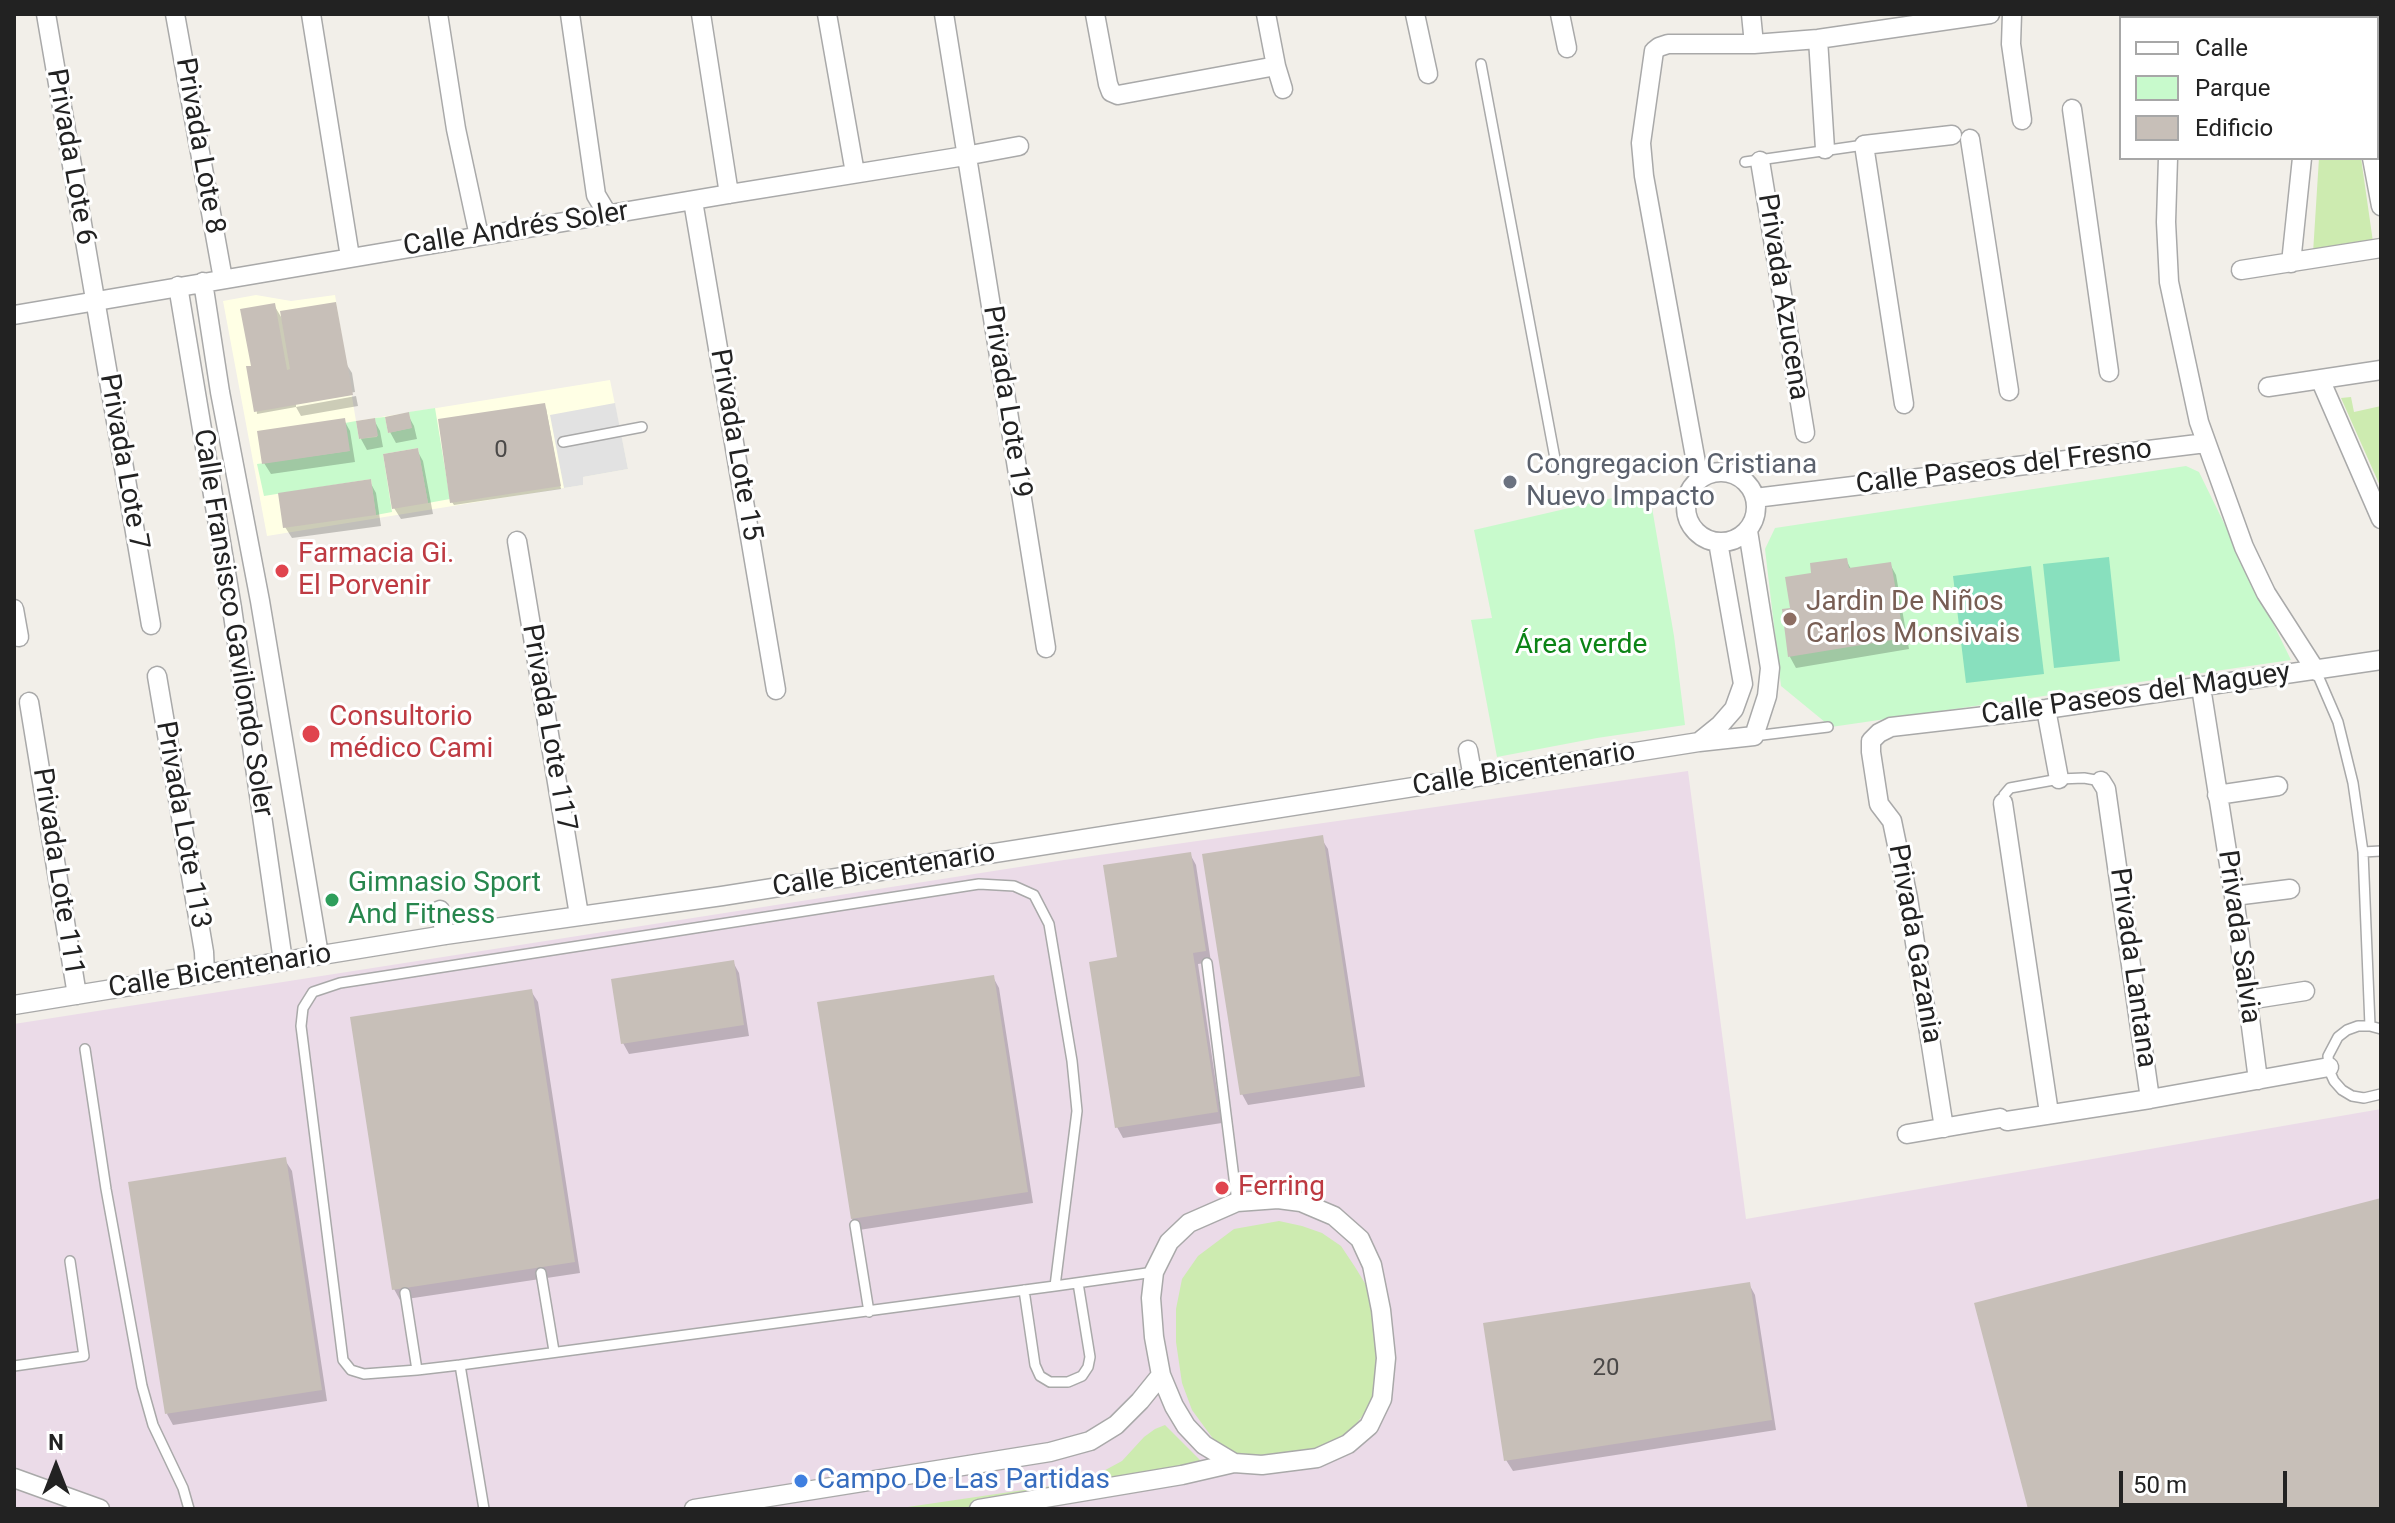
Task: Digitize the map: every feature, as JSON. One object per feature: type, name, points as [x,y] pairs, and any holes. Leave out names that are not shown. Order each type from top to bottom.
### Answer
[{"type":"street","name":"Privada Lote 6","points":[[46,14],[95,300]]},
{"type":"street","name":"Privada Lote 8","points":[[175,14],[223,279]]},
{"type":"street","points":[[311,14],[350,257]]},
{"type":"street","points":[[438,14],[456,129],[479,236]]},
{"type":"street","points":[[570,14],[596,195],[608,215]]},
{"type":"street","points":[[701,14],[729,194]]},
{"type":"street","points":[[827,14],[855,173]]},
{"type":"street","name":"Privada Lote 19","points":[[944,14],[1046,648]]},
{"type":"street","points":[[1095,14],[1108,84],[1111,92],[1118,95],[1276,66]]},
{"type":"street","points":[[1266,14],[1283,89]]},
{"type":"street","points":[[1415,14],[1428,74]]},
{"type":"street","points":[[1560,14],[1567,48]]},
{"type":"street","points":[[1751,14],[1754,44]]},
{"type":"street","points":[[1699,479],[1644,176],[1641,143],[1654,51],[1668,44],[1754,44],[1818,39],[1990,14]]},
{"type":"street","points":[[2012,14],[2011,44],[2022,120]]},
{"type":"street","points":[[1818,39],[1825,149]]},
{"type":"street","points":[[2072,109],[2109,372]]},
{"type":"street","points":[[1904,404],[1864,145],[1961,137],[2009,391]]},
{"type":"street","name":"Calle Andrés Soler","points":[[14,315],[1019,146]]},
{"type":"street","points":[[2168,160],[2166,222],[2169,282],[2195,406],[2244,547],[2266,593],[2316,671]]},
{"type":"street","points":[[2291,263],[2302,160]]},
{"type":"street","points":[[2372,160],[2381,206]]},
{"type":"street","name":"Privada Azucena","points":[[1752,162],[1805,433]]},
{"type":"street","name":"Privada Lote 15","points":[[693,201],[776,690]]},
{"type":"street","points":[[2241,270],[2381,248]]},
{"type":"street","name":"Calle Fransisco Gavilondo Soler","points":[[203,282],[319,955]]},
{"type":"street","name":"Calle Fransisco Gavilondo Soler","points":[[178,286],[232,608],[283,961]]},
{"type":"street","name":"Privada Lote 7","points":[[95,300],[151,625]]},
{"type":"street","points":[[2268,387],[2381,370]]},
{"type":"street","points":[[2320,379],[2381,519]]},
{"type":"street","name":"Calle Paseos del Fresno","points":[[1755,498],[2206,443]]},
{"type":"street","points":[[1748,531],[1731,542],[1718,542],[1702,535],[1688,518],[1686,508],[1691,488],[1699,479],[1709,474],[1732,473],[1742,479],[1755,498],[1756,509],[1748,531],[1770,668],[1767,696],[1754,736]]},
{"type":"street","name":"Privada Lote 117","points":[[517,541],[579,915]]},
{"type":"street","points":[[1699,742],[1734,709],[1743,684],[1718,542]]},
{"type":"street","points":[[232,608],[260,601]]},
{"type":"street","points":[[14,609],[19,637]]},
{"type":"street","name":"Calle Paseos del Maguey","points":[[1891,727],[2046,709],[2381,660]]},
{"type":"street","name":"Privada Lote 113","points":[[157,676],[204,952],[205,974]]},
{"type":"street","name":"Privada Salvia","points":[[2201,687],[2234,896],[2258,1080]]},
{"type":"street","name":"Privada Lote 111","points":[[29,702],[77,995]]},
{"type":"street","points":[[2046,709],[2059,779]]},
{"type":"street","name":"Privada Gazania","points":[[1891,727],[1871,741],[1871,752],[1879,804],[1892,821],[1908,898],[1944,1128]]},
{"type":"street","name":"Calle Bicentenario","points":[[14,1005],[445,935],[722,896],[1699,742],[1754,736]]},
{"type":"street","points":[[1468,750],[1473,778]]},
{"type":"street","name":"Privada Lantana","points":[[1944,1128],[2150,1099],[2106,789],[2101,781]]},
{"type":"street","points":[[2217,795],[2278,786]]},
{"type":"street","name":"Privada Lantana","points":[[2003,803],[2049,1113]]},
{"type":"street","points":[[2234,896],[2290,889]]},
{"type":"street","points":[[440,910],[445,935]]},
{"type":"street","points":[[2248,1000],[2305,991]]},
{"type":"street","points":[[2150,1099],[2329,1067]]},
{"type":"street","points":[[1907,1134],[1944,1128]]},
{"type":"street","points":[[979,1509],[1182,1475],[1234,1463],[1262,1465],[1317,1458],[1348,1444],[1369,1426],[1382,1399],[1386,1358],[1372,1265],[1360,1239],[1334,1216],[1301,1202],[1278,1199],[1237,1202],[1189,1223],[1169,1242],[1154,1272],[1151,1298],[1161,1375],[1186,1426],[1204,1445],[1234,1463]]},
{"type":"street","points":[[694,1509],[767,1504],[1050,1452],[1090,1441],[1116,1425],[1161,1375]]},
{"type":"street","points":[[14,1478],[100,1509]]},
{"type":"lane","points":[[1481,64],[1557,469]]},
{"type":"lane","points":[[1752,162],[1864,145]]},
{"type":"lane","points":[[563,442],[642,427]]},
{"type":"lane","points":[[2316,671],[2338,722],[2353,783],[2363,852],[2370,1026]]},
{"type":"lane","points":[[1754,736],[1828,727]]},
{"type":"lane","name":"Privada Lantana","points":[[2003,803],[2004,795],[2010,788],[2059,779],[2101,781]]},
{"type":"lane","points":[[2363,852],[2381,851]]},
{"type":"lane","points":[[1055,1286],[1077,1111],[1072,1061],[1049,924],[1034,895],[1014,886],[979,884],[340,983],[313,992],[303,1008],[301,1026],[343,1360],[351,1370],[364,1374],[460,1365],[869,1312],[1078,1283],[1154,1272]]},
{"type":"lane","points":[[1207,963],[1237,1202]]},
{"type":"lane","points":[[2381,1029],[2358,1026],[2347,1030],[2338,1037],[2328,1056],[2334,1081],[2342,1090],[2364,1098],[2381,1094]]},
{"type":"lane","points":[[85,1049],[106,1189],[142,1386],[153,1425],[183,1488],[189,1509]]},
{"type":"lane","points":[[855,1225],[869,1312]]},
{"type":"lane","points":[[14,1366],[84,1356],[70,1261]]},
{"type":"lane","points":[[541,1273],[554,1351]]},
{"type":"lane","points":[[1024,1290],[1035,1365],[1040,1376],[1050,1382],[1068,1382],[1082,1376],[1090,1357],[1078,1283]]},
{"type":"lane","points":[[405,1293],[417,1370]]},
{"type":"lane","points":[[460,1365],[484,1509]]},
{"type":"shaded area","points":[[256,295],[291,301],[335,295],[356,421],[610,380],[628,469],[583,477],[583,485],[267,536],[223,301]]},
{"type":"shaded area","points":[[615,403],[628,469],[583,477],[583,485],[564,488],[550,415]]},
{"type":"shaded area","points":[[1688,771],[1746,1219],[2381,1109],[2381,1509],[14,1509],[14,1024],[1064,860]]},
{"type":"green space","points":[[2319,160],[2361,160],[2373,242],[2313,253]]},
{"type":"green space","points":[[2351,397],[2354,412],[2381,406],[2381,488],[2341,398]]},
{"type":"green space","points":[[435,408],[450,499],[428,503],[418,448],[383,454],[392,512],[376,515],[371,479],[264,496],[257,464],[349,451],[345,423],[356,421],[359,439],[377,437],[375,418],[385,417],[388,433],[411,428],[409,412]]},
{"type":"green space","points":[[2186,466],[2199,472],[2291,660],[1831,727],[1781,686],[1765,549],[1775,528]]},
{"type":"green space","name":"Área verde","points":[[1647,490],[1674,636],[1685,725],[1497,757],[1471,620],[1492,618],[1474,530]]},
{"type":"green space","points":[[2109,557],[2120,661],[2054,668],[2043,564]]},
{"type":"green space","points":[[2031,566],[2044,674],[1966,683],[1953,576]]},
{"type":"green space","points":[[1279,1221],[1322,1233],[1341,1246],[1355,1267],[1366,1285],[1373,1312],[1378,1370],[1371,1405],[1345,1438],[1327,1449],[1271,1465],[1230,1452],[1214,1440],[1192,1410],[1182,1383],[1176,1342],[1176,1309],[1182,1279],[1198,1256],[1234,1229]]},
{"type":"green space","points":[[1165,1425],[1204,1464],[998,1509],[894,1509],[1085,1481],[1122,1461],[1144,1437]]},
{"type":"building","points":[[336,302],[353,395],[254,412],[246,366],[251,366],[240,309],[275,303],[287,370],[290,369],[280,311]]},
{"type":"building","points":[[545,403],[561,486],[450,503],[438,419]]},
{"type":"building","points":[[409,412],[412,428],[388,433],[385,417]]},
{"type":"building","points":[[345,418],[350,451],[262,464],[257,431]]},
{"type":"building","points":[[375,418],[378,436],[359,439],[356,421]]},
{"type":"building","points":[[418,448],[428,503],[392,509],[383,454]]},
{"type":"building","points":[[371,479],[376,515],[283,528],[278,493]]},
{"type":"building","name":"Jardin De Niños Carlos Monsivais","points":[[1847,558],[1849,568],[1891,562],[1904,638],[1788,657],[1782,609],[1790,608],[1785,577],[1811,573],[1810,563]]},
{"type":"building","points":[[1323,835],[1360,1076],[1240,1095],[1202,854]]},
{"type":"building","points":[[1191,852],[1206,951],[1193,953],[1218,1112],[1115,1128],[1089,962],[1117,957],[1103,865]]},
{"type":"building","points":[[734,960],[744,1025],[621,1044],[611,979]]},
{"type":"building","points":[[994,975],[1028,1192],[851,1219],[817,1002]]},
{"type":"building","points":[[532,989],[575,1262],[392,1290],[350,1017]]},
{"type":"building","points":[[286,1157],[322,1390],[165,1414],[128,1182]]},
{"type":"building","points":[[2381,1198],[2381,1509],[2028,1509],[1974,1303]]},
{"type":"building","points":[[1750,1282],[1772,1420],[1504,1461],[1483,1323]]},
{"type":"place","name":"Congregacion Cristiana Nuevo Impacto","points":[[1510,482]]},
{"type":"place","name":"Farmacia Gi. El Porvenir","points":[[282,571]]},
{"type":"place","name":"Jardin De Niños Carlos Monsivais","points":[[1790,619]]},
{"type":"place","name":"Consultorio médico Cami","points":[[311,734]]},
{"type":"place","name":"Gimnasio Sport And Fitness","points":[[332,900]]},
{"type":"place","name":"Ferring","points":[[1222,1188]]},
{"type":"place","name":"Campo De Las Partidas","points":[[801,1481]]}]
